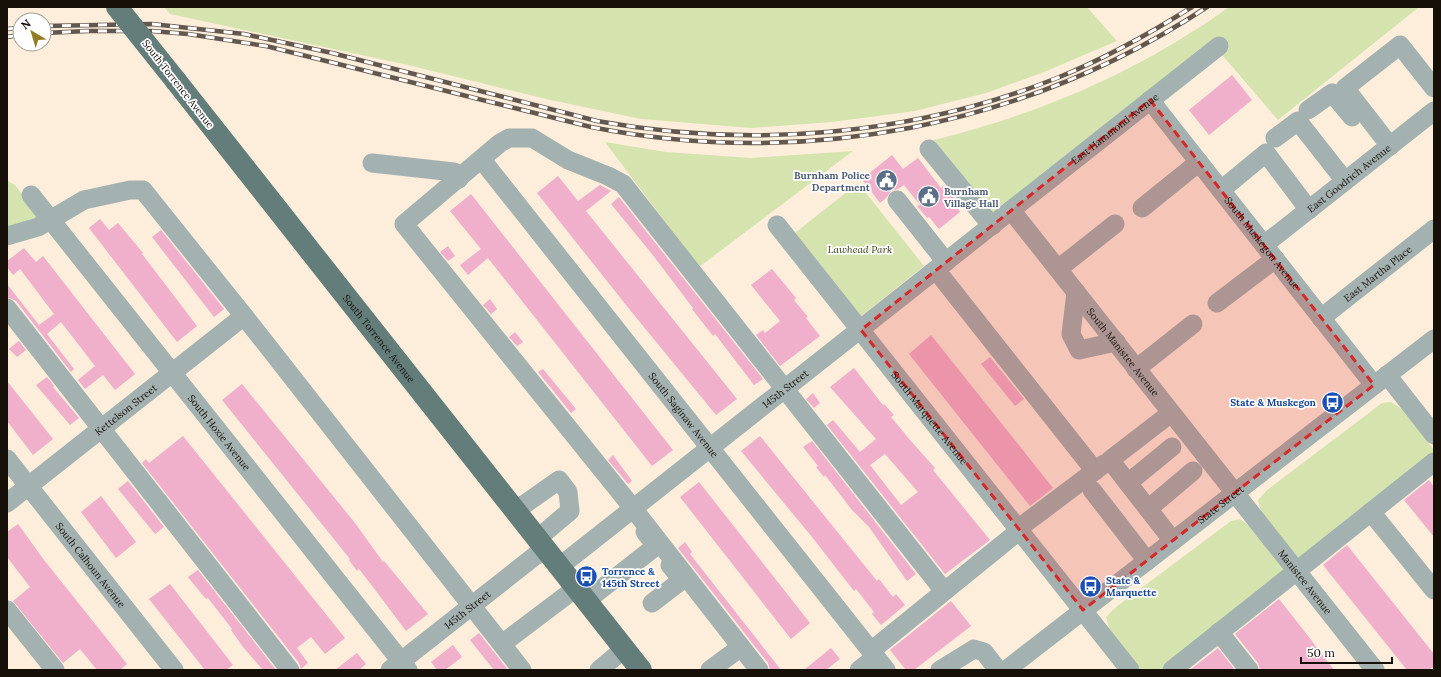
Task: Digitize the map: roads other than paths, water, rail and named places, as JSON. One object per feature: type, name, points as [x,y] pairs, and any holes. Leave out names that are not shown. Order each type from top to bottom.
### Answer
[{"type":"main road","name":"South Torrence Avenue","points":[[116,7],[641,670]]},
{"type":"street","points":[[1386,149],[1345,88],[1400,45],[1434,88]]},
{"type":"street","name":"East Hammond Avenue","points":[[1012,210],[1219,46]]},
{"type":"street","points":[[1308,110],[1332,93],[1386,149]]},
{"type":"street","name":"South Muskegon Avenue","points":[[1150,100],[1321,318],[1434,435]]},
{"type":"street","name":"East Goodrich Avenue","points":[[1217,303],[1270,252],[1309,210],[1434,111]]},
{"type":"street","points":[[1276,138],[1298,122],[1345,181]]},
{"type":"street","points":[[759,670],[404,224],[482,160],[500,143],[509,138],[532,138],[568,160],[608,176],[623,184],[786,388],[944,591]]},
{"type":"street","points":[[929,149],[992,226]]},
{"type":"street","points":[[1221,190],[1266,153],[1309,210]]},
{"type":"street","name":"South Saginaw Avenue","points":[[482,160],[878,659]]},
{"type":"street","points":[[1142,208],[1199,162]]},
{"type":"street","points":[[372,163],[454,172],[459,179]]},
{"type":"street","points":[[7,236],[38,227],[84,200],[130,190],[143,190],[522,670]]},
{"type":"street","name":"South Hoxie Avenue","points":[[31,196],[173,372],[400,667]]},
{"type":"street","points":[[897,200],[941,266],[1102,466],[1128,483],[1173,541]]},
{"type":"street","name":"145th Street","points":[[559,567],[1012,210]]},
{"type":"street","name":"South Manistee Avenue","points":[[1012,210],[1235,493]]},
{"type":"street","points":[[1058,269],[1115,224]]},
{"type":"street","name":"South Marquette Avenue","points":[[777,225],[1020,529],[1130,670]]},
{"type":"street","name":"East Martha Place","points":[[1321,318],[1434,229]]},
{"type":"street","points":[[1076,292],[1071,334],[1079,350],[1116,342]]},
{"type":"street","points":[[7,308],[290,670]]},
{"type":"street","name":"Kettelson Street","points":[[7,503],[244,316]]},
{"type":"street","points":[[1136,368],[1193,324]]},
{"type":"street","name":"State Street","points":[[1006,670],[1434,339]]},
{"type":"street","points":[[859,670],[878,659],[944,591],[1020,529],[1171,413]]},
{"type":"street","points":[[1128,483],[1172,447]]},
{"type":"street","name":"South Calhoun Avenue","points":[[7,459],[174,670]]},
{"type":"street","points":[[1172,670],[1434,462]]},
{"type":"street","points":[[1148,509],[1193,471]]},
{"type":"street","name":"145th Street","points":[[400,667],[541,544],[570,511],[568,492],[559,480],[515,511]]},
{"type":"street","points":[[1092,490],[1147,561]]},
{"type":"street","name":"Manistee Avenue","points":[[1235,493],[1375,670]]},
{"type":"street","points":[[631,510],[682,580],[652,603]]},
{"type":"street","points":[[1372,512],[1434,590]]},
{"type":"street","points":[[502,644],[656,546]]},
{"type":"street","points":[[7,610],[55,670]]},
{"type":"street","points":[[1219,632],[1249,670]]},
{"type":"street","points":[[710,670],[741,647]]},
{"type":"street","points":[[599,670],[624,649]]},
{"type":"street","points":[[940,670],[974,649],[984,652],[998,670]]},
{"type":"railway","points":[[52,26],[152,24],[244,34],[332,53],[597,121],[655,130],[713,134],[772,135],[830,132],[888,124],[945,113],[1002,98],[1057,78],[1092,63],[1143,36],[1192,7]]},
{"type":"railway","points":[[52,33],[152,31],[188,34],[266,46],[591,127],[671,139],[752,143],[832,139],[911,128],[988,109],[1064,82],[1137,48],[1207,7]]},
{"type":"railway","points":[[7,29],[12,29]]},
{"type":"railway","points":[[7,37],[12,36]]},
{"type":"place","name":"Burnham Police Department","points":[[886,181]]},
{"type":"place","name":"Burnham Village Hall","points":[[929,197]]},
{"type":"place","name":"State & Muskegon","points":[[1332,402]]},
{"type":"place","name":"Torrence & 145th Street","points":[[587,577]]},
{"type":"place","name":"State & Marquette","points":[[1090,586]]},
{"type":"park label","name":"Lawhead Park","points":[[860,249]]}]
